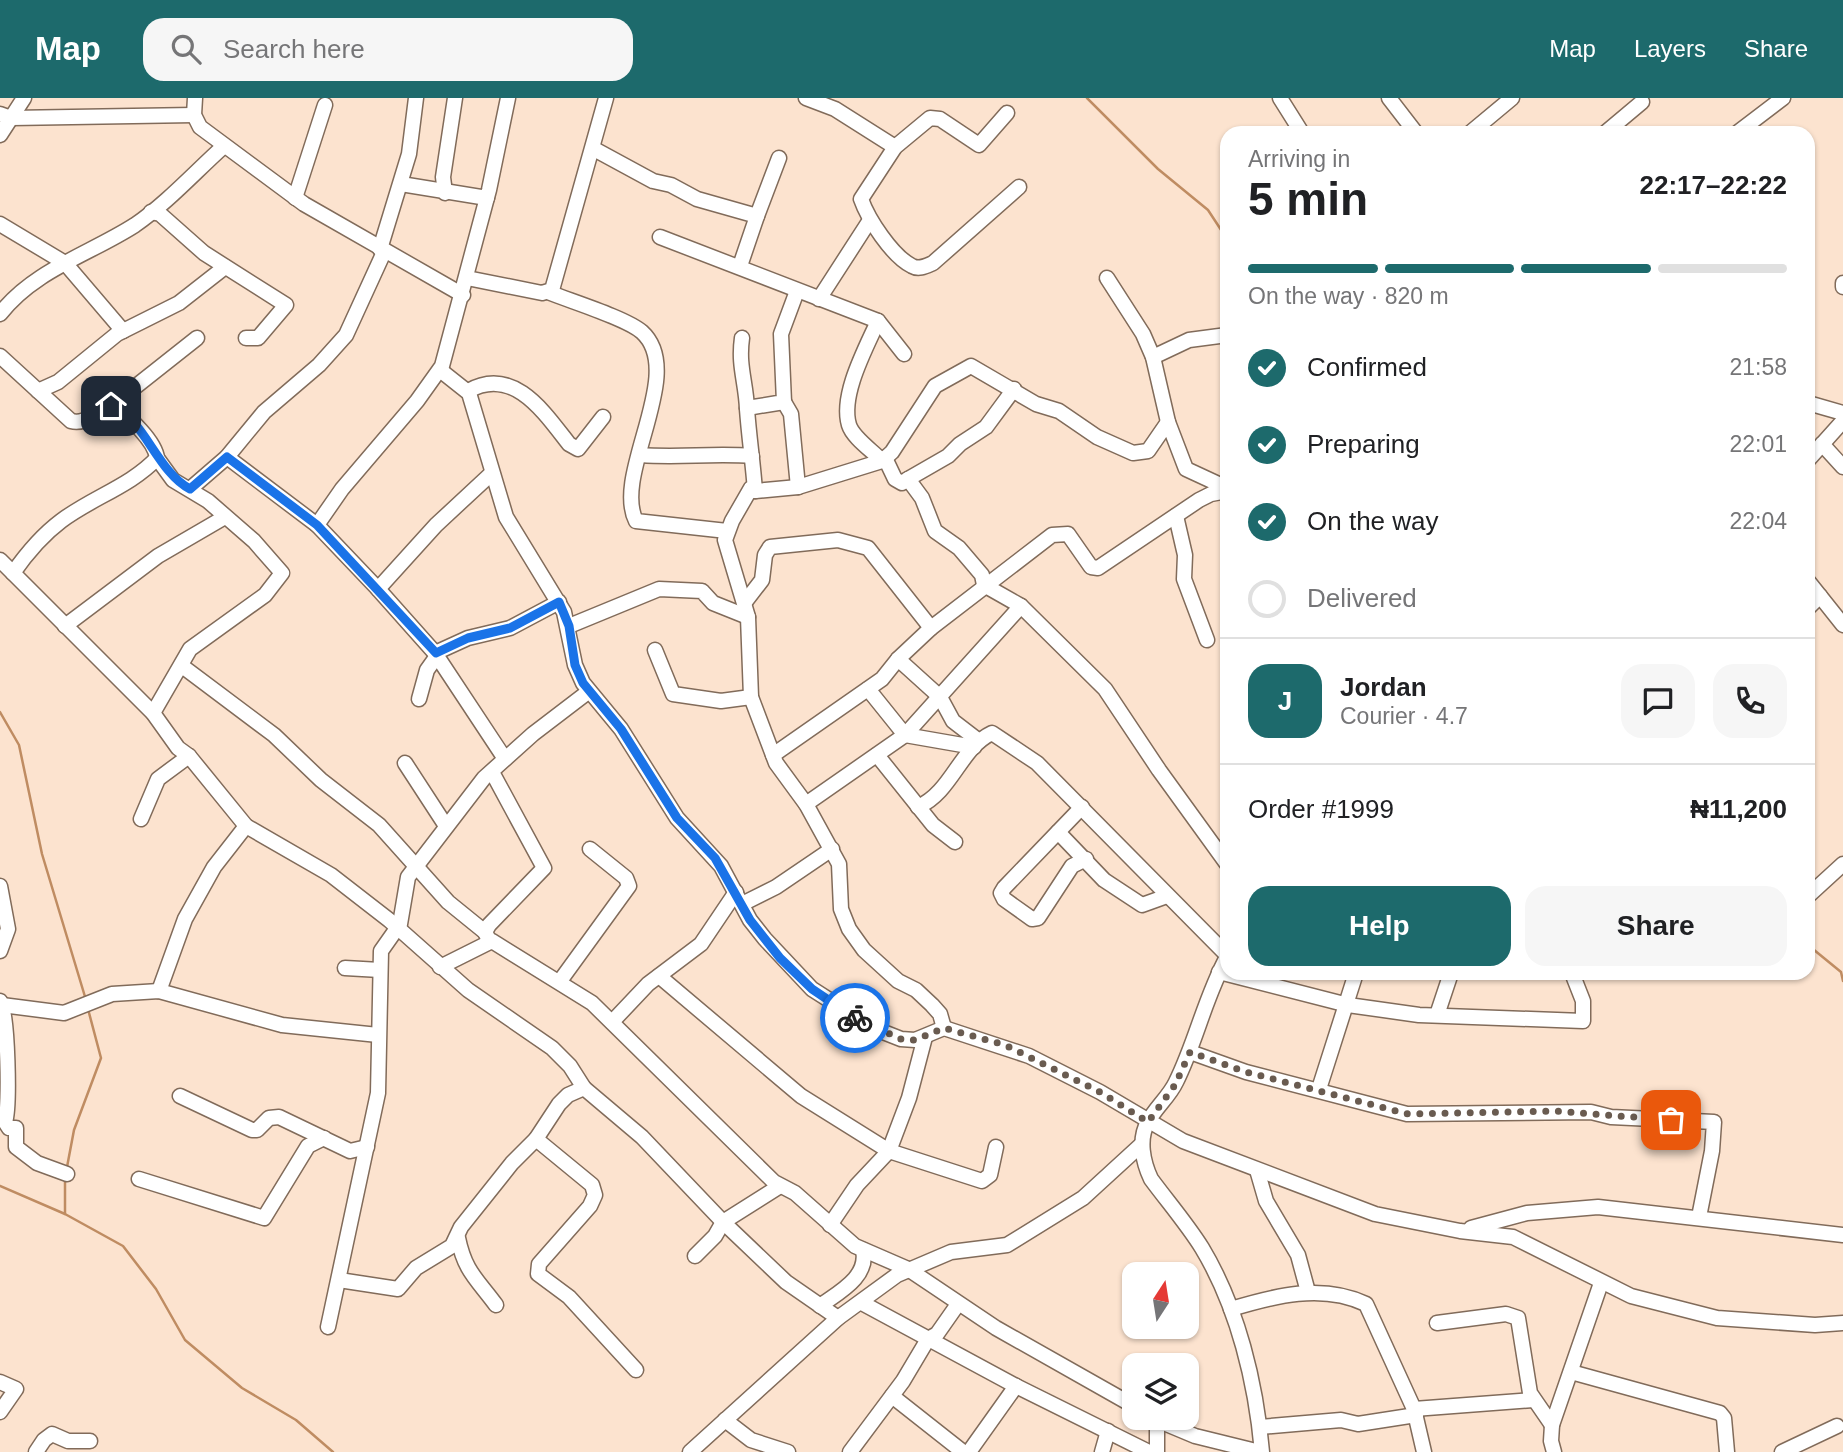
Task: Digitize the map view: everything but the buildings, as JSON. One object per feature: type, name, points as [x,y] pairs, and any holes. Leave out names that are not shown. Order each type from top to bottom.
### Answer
[{"type":"street","points":[[0,135],[6,116],[24,98]]},
{"type":"street","points":[[195,98],[194,115],[200,127],[224,146],[295,198],[463,295]]},
{"type":"street","points":[[190,489],[227,457],[264,412],[319,365],[346,335],[382,250],[401,184],[416,98]]},
{"type":"street","points":[[445,193],[443,177],[455,98]]},
{"type":"street","points":[[317,525],[342,489],[440,370],[463,295],[508,98]]},
{"type":"street","points":[[548,292],[553,286],[568,226],[594,149],[606,98]]},
{"type":"street","points":[[806,98],[835,109],[895,147]]},
{"type":"street","points":[[1280,98],[1298,126]]},
{"type":"street","points":[[1389,98],[1411,126]]},
{"type":"street","points":[[1478,126],[1512,98]]},
{"type":"street","points":[[1746,126],[1783,98]]},
{"type":"street","points":[[1613,126],[1642,99]]},
{"type":"street","points":[[295,198],[325,105]]},
{"type":"street","points":[[1007,113],[979,145],[933,117],[895,147],[862,196],[870,220],[911,266],[922,267],[933,263],[1018,187]]},
{"type":"street","points":[[6,116],[194,115]]},
{"type":"street","points":[[0,314],[25,289],[81,252],[108,242],[151,212],[224,146]]},
{"type":"street","points":[[594,149],[653,181],[671,185],[696,199],[757,216]]},
{"type":"street","points":[[740,265],[779,158]]},
{"type":"street","points":[[401,184],[487,198]]},
{"type":"street","points":[[151,212],[160,214],[225,267],[286,306],[258,338],[246,338]]},
{"type":"street","points":[[819,299],[870,220]]},
{"type":"street","points":[[0,224],[65,263],[123,331]]},
{"type":"street","points":[[660,237],[740,265],[797,291],[878,321],[904,354]]},
{"type":"street","points":[[38,391],[58,382],[123,331],[173,307],[225,267]]},
{"type":"street","points":[[467,278],[548,292],[638,330],[654,347],[656,374],[641,455],[634,476],[631,508],[636,521],[727,531]]},
{"type":"street","points":[[1107,278],[1143,334],[1153,357],[1168,422],[1186,469],[1220,486]]},
{"type":"street","points":[[797,291],[781,334],[784,402],[791,414],[798,487]]},
{"type":"street","points":[[878,321],[853,380],[848,417],[850,428],[883,459],[895,479],[902,483],[948,456],[960,444],[986,428],[1014,389]]},
{"type":"street","points":[[1153,357],[1189,340],[1220,336]]},
{"type":"street","points":[[0,356],[66,417],[78,423],[111,406],[197,338]]},
{"type":"street","points":[[742,338],[739,368],[747,408],[746,426],[755,491]]},
{"type":"street","points":[[944,1028],[940,1014],[932,1004],[916,990],[898,981],[864,950],[849,929],[841,909],[840,873],[832,849],[773,755],[751,697],[747,609],[727,552],[727,531],[751,488],[755,491],[798,487],[883,459],[892,452],[935,386],[971,366],[1036,404],[1059,411],[1097,437],[1133,453],[1148,451],[1168,422]]},
{"type":"street","points":[[440,370],[468,391],[478,414],[492,473],[512,528],[559,602],[569,626],[577,673],[588,692],[611,715],[677,818],[715,858],[780,958],[829,1003],[889,1036],[915,1040],[944,1028],[1029,1056],[1100,1092],[1183,1141],[1376,1214],[1522,1240],[1584,1271],[1601,1283],[1631,1296],[1717,1318],[1802,1325],[1843,1323]]},
{"type":"street","points":[[468,391],[490,384],[517,387],[569,444],[578,449],[603,417]]},
{"type":"street","points":[[747,408],[784,402]]},
{"type":"street","points":[[1815,405],[1843,413]]},
{"type":"street","points":[[111,406],[140,431],[173,480],[190,489],[225,517],[281,568],[282,576],[265,595],[194,646],[153,713]]},
{"type":"street","points":[[1815,452],[1843,421]]},
{"type":"street","points":[[1822,444],[1843,467]]},
{"type":"street","points":[[641,455],[673,457],[718,453],[752,456]]},
{"type":"street","points":[[227,457],[317,525],[378,589],[436,655],[505,759]]},
{"type":"street","points":[[13,573],[31,547],[62,520],[98,500],[157,458]]},
{"type":"street","points":[[378,589],[467,494],[492,473]]},
{"type":"street","points":[[908,479],[922,498],[934,530],[959,548],[982,575],[984,585],[1021,606],[1105,689],[1158,770],[1220,854]]},
{"type":"street","points":[[773,755],[868,689],[931,628],[1052,535],[1068,534],[1091,567],[1098,568],[1176,516],[1220,491]]},
{"type":"street","points":[[1176,516],[1185,555],[1184,579],[1208,640]]},
{"type":"street","points":[[65,626],[158,555],[225,517]]},
{"type":"street","points":[[747,609],[762,580],[765,555],[770,547],[838,540],[868,548],[931,628]]},
{"type":"street","points":[[0,560],[153,713],[178,748],[188,756],[246,826],[331,875],[399,928],[440,967],[552,1048],[570,1066],[584,1088],[642,1137],[723,1223],[786,1282],[838,1318]]},
{"type":"street","points":[[569,626],[659,589],[702,590],[713,603],[747,609]]},
{"type":"street","points":[[1815,590],[1843,625]]},
{"type":"street","points":[[1815,601],[1820,596]]},
{"type":"street","points":[[419,699],[427,670],[436,655],[468,638],[510,628],[559,602]]},
{"type":"street","points":[[806,804],[905,735],[1021,606]]},
{"type":"street","points":[[655,650],[673,694],[721,701],[751,697]]},
{"type":"street","points":[[898,659],[940,697],[953,721],[976,744]]},
{"type":"street","points":[[182,666],[274,735],[321,780],[379,825],[417,864],[448,902],[488,937],[592,1003],[780,1186],[795,1193],[863,1250],[908,1269],[996,1328],[1122,1399]]},
{"type":"street","points":[[868,689],[905,735],[976,744]]},
{"type":"street","points":[[328,1328],[378,1093],[380,970],[383,944],[399,928],[405,887],[417,864],[492,772],[588,692]]},
{"type":"street","points":[[918,807],[938,794],[976,744],[992,733],[1000,736],[1037,763],[1220,949]]},
{"type":"street","points":[[877,755],[942,834],[955,842]]},
{"type":"street","points":[[141,819],[158,779],[188,756]]},
{"type":"street","points":[[405,762],[446,826]]},
{"type":"street","points":[[440,967],[488,937],[544,868],[492,772]]},
{"type":"street","points":[[1082,807],[1004,888],[1004,899],[1032,919],[1038,918],[1072,866],[1086,859]]},
{"type":"street","points":[[159,991],[185,919],[214,867],[246,826]]},
{"type":"street","points":[[1058,832],[1104,880],[1142,905],[1167,896]]},
{"type":"street","points":[[560,981],[629,886],[626,878],[590,849]]},
{"type":"street","points":[[612,1022],[659,976],[701,944],[739,898],[776,887],[832,849]]},
{"type":"street","points":[[1815,890],[1843,864]]},
{"type":"street","points":[[0,886],[4,929],[0,951]]},
{"type":"street","points":[[345,968],[380,970]]},
{"type":"street","points":[[1181,1430],[1261,1452],[1257,1401],[1231,1308],[1202,1249],[1151,1179],[1145,1166],[1142,1144],[1148,1122],[1175,1085],[1190,1052],[1219,972]]},
{"type":"street","points":[[659,976],[801,1096],[889,1151],[982,1181],[989,1175],[996,1146]]},
{"type":"street","points":[[1251,980],[1348,1004],[1437,1015],[1583,1021],[1583,1000],[1575,980]]},
{"type":"street","points":[[1319,1089],[1354,980]]},
{"type":"street","points":[[1437,1015],[1449,980]]},
{"type":"street","points":[[67,1174],[27,1157],[16,1147],[16,1128],[9,1128],[5,1122],[10,1104],[6,1082],[7,1030],[1,1003],[64,1013],[112,994],[159,991],[282,1025],[378,1035]]},
{"type":"street","points":[[830,1225],[857,1185],[889,1151],[909,1097],[925,1037]]},
{"type":"street","points":[[1190,1052],[1246,1072],[1408,1114],[1591,1112],[1611,1117],[1714,1122],[1712,1151],[1699,1217]]},
{"type":"street","points":[[495,1305],[471,1278],[463,1262],[458,1238],[461,1227],[512,1163],[536,1139],[559,1104],[568,1095],[584,1088]]},
{"type":"street","points":[[180,1096],[252,1130],[257,1130],[269,1118],[279,1117],[350,1151],[367,1147]]},
{"type":"street","points":[[139,1179],[264,1218],[308,1146],[324,1138]]},
{"type":"street","points":[[536,1139],[592,1185],[595,1195],[590,1206],[539,1264],[538,1274],[569,1297],[636,1370]]},
{"type":"street","points":[[690,1452],[838,1318],[908,1269],[951,1252],[1007,1245],[1083,1198],[1142,1144]]},
{"type":"street","points":[[1257,1170],[1266,1201],[1298,1255],[1308,1292]]},
{"type":"street","points":[[695,1256],[723,1223],[780,1186]]},
{"type":"street","points":[[1460,1231],[1527,1213],[1598,1207],[1843,1235]]},
{"type":"street","points":[[339,1280],[398,1289],[415,1268],[446,1251],[458,1238]]},
{"type":"street","points":[[820,1306],[861,1272],[865,1259],[863,1250]]},
{"type":"street","points":[[1554,1452],[1551,1441],[1552,1425],[1601,1283]]},
{"type":"street","points":[[1231,1308],[1281,1294],[1308,1292],[1361,1302],[1369,1307],[1415,1412],[1424,1452]]},
{"type":"street","points":[[862,1303],[1016,1386],[1149,1452]]},
{"type":"street","points":[[850,1452],[892,1396],[928,1339],[937,1334],[958,1304]]},
{"type":"street","points":[[1437,1323],[1506,1314],[1518,1318],[1533,1400],[1552,1425]]},
{"type":"street","points":[[1571,1372],[1720,1413],[1724,1418],[1727,1452]]},
{"type":"street","points":[[0,1382],[16,1389],[0,1412]]},
{"type":"street","points":[[969,1452],[1016,1386]]},
{"type":"street","points":[[892,1396],[963,1452]]},
{"type":"street","points":[[1260,1427],[1341,1420],[1358,1424],[1415,1412],[1533,1400]]},
{"type":"street","points":[[725,1420],[751,1440],[788,1452]]},
{"type":"street","points":[[1782,1452],[1837,1426]]},
{"type":"street","points":[[1156,1430],[1157,1452]]},
{"type":"street","points":[[1102,1452],[1108,1431]]},
{"type":"street","points":[[36,1452],[52,1434],[68,1441],[90,1441]]},
{"type":"waterway","points":[[1087,98],[1158,169],[1208,210],[1220,228]]},
{"type":"waterway","points":[[0,712],[19,745],[42,854],[86,1000]]},
{"type":"waterway","points":[[1815,951],[1841,972],[1843,981]]},
{"type":"waterway","points":[[67,1167],[74,1130],[101,1058],[88,1009]]},
{"type":"waterway","points":[[65,1177],[65,1214]]},
{"type":"waterway","points":[[0,1186],[65,1214],[123,1246],[156,1289],[185,1340],[242,1388],[296,1420],[333,1452]]},
{"type":"way so far","points":[[855,1018],[889,1036],[901,1039],[915,1040],[944,1028],[1005,1045],[1063,1072],[1148,1122],[1175,1085],[1190,1052],[1246,1072],[1408,1114],[1555,1111],[1671,1120]]},
{"type":"route","points":[[111,406],[140,431],[177,483],[190,489],[227,457],[305,515],[436,653],[468,638],[503,631],[559,602],[569,626],[577,673],[588,692],[606,708],[621,729],[682,826],[721,866],[750,920],[780,958],[829,1003],[855,1018]]}]
